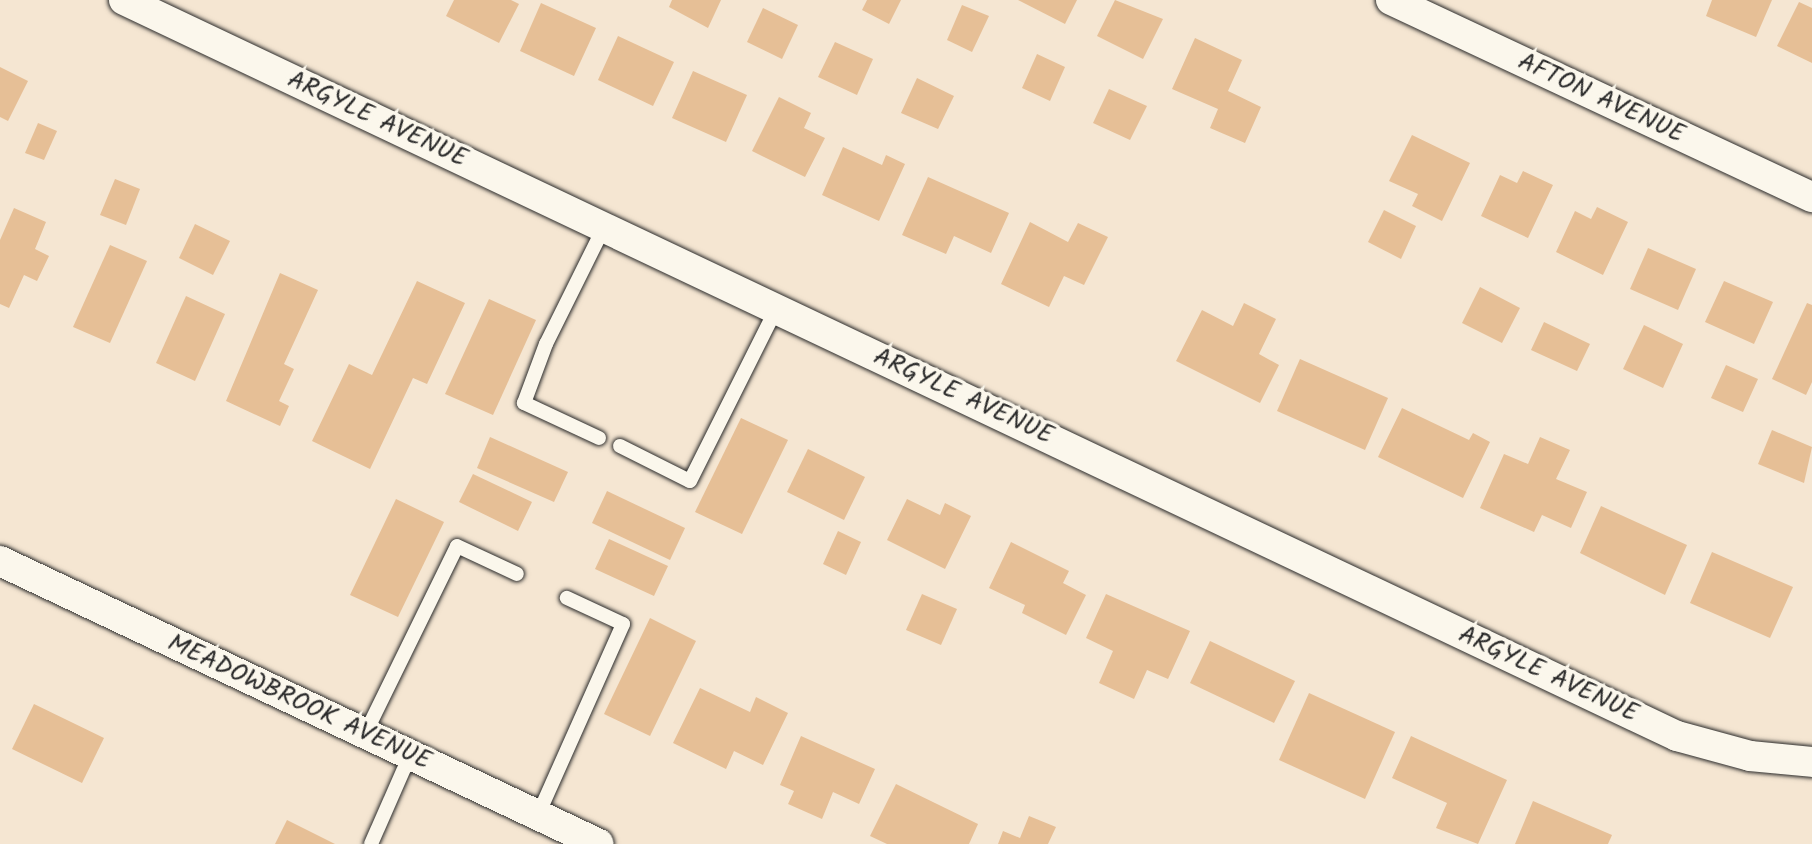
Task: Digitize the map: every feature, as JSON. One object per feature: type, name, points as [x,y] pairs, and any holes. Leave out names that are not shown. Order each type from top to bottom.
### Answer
[{"type":"street","name":"ARGYLE AVENUE","points":[[124,0],[1677,736],[1750,756],[1812,762]]},
{"type":"street","name":"AFTON AVENUE","points":[[1391,0],[1812,197]]},
{"type":"street","name":"MEADOWBROOK AVENUE","points":[[0,561],[599,844]]},
{"type":"lane","points":[[599,438],[524,403],[546,344],[604,227]]},
{"type":"lane","points":[[620,446],[690,481],[776,309]]},
{"type":"lane","points":[[365,734],[457,546],[517,574]]},
{"type":"lane","points":[[538,815],[623,624],[567,598]]},
{"type":"lane","points":[[371,844],[410,755]]},
{"type":"building","points":[[454,0],[511,0],[519,4],[499,43],[446,16]]},
{"type":"building","points":[[672,0],[721,0],[708,28],[669,7]]},
{"type":"building","points":[[867,0],[901,0],[889,24],[862,10]]},
{"type":"building","points":[[1018,0],[1077,0],[1065,24]]},
{"type":"building","points":[[1115,0],[1163,19],[1143,59],[1097,36]]},
{"type":"building","points":[[1712,0],[1772,0],[1756,37],[1706,16]]},
{"type":"building","points":[[1799,2],[1812,8],[1812,63],[1777,46]]},
{"type":"building","points":[[541,3],[596,28],[574,76],[520,51]]},
{"type":"building","points":[[962,5],[989,16],[972,52],[947,40]]},
{"type":"building","points":[[763,8],[798,25],[782,59],[747,42]]},
{"type":"building","points":[[618,36],[674,62],[653,106],[598,80]]},
{"type":"building","points":[[1195,38],[1242,60],[1228,91],[1261,107],[1245,143],[1210,128],[1218,109],[1172,89]]},
{"type":"building","points":[[835,42],[873,59],[857,95],[818,77]]},
{"type":"building","points":[[1037,54],[1065,67],[1050,101],[1022,88]]},
{"type":"building","points":[[0,67],[28,81],[8,121],[0,117]]},
{"type":"building","points":[[693,71],[747,95],[726,142],[672,118]]},
{"type":"building","points":[[917,78],[954,96],[938,129],[901,113]]},
{"type":"building","points":[[1109,89],[1147,106],[1130,140],[1093,123]]},
{"type":"building","points":[[779,97],[811,113],[804,128],[825,138],[805,177],[752,151]]},
{"type":"building","points":[[38,123],[57,131],[44,160],[25,153]]},
{"type":"building","points":[[1412,135],[1470,163],[1442,221],[1412,206],[1418,194],[1389,181]]},
{"type":"building","points":[[843,147],[882,165],[886,155],[905,164],[879,221],[822,195]]},
{"type":"building","points":[[1523,171],[1553,185],[1528,238],[1481,216],[1500,175],[1517,183]]},
{"type":"building","points":[[928,177],[1009,213],[991,253],[954,236],[946,254],[902,235]]},
{"type":"building","points":[[115,179],[140,189],[126,225],[100,215]]},
{"type":"building","points":[[1597,207],[1628,222],[1603,275],[1556,252],[1575,211],[1591,219]]},
{"type":"building","points":[[14,208],[46,222],[35,249],[49,256],[37,281],[24,275],[9,308],[0,304],[0,240]]},
{"type":"building","points":[[1384,210],[1416,226],[1401,259],[1368,242]]},
{"type":"building","points":[[1030,222],[1068,242],[1078,223],[1108,237],[1084,285],[1064,276],[1049,307],[1001,284]]},
{"type":"building","points":[[195,224],[230,241],[213,275],[179,258]]},
{"type":"building","points":[[110,245],[147,261],[110,343],[73,327]]},
{"type":"building","points":[[1648,248],[1696,269],[1678,310],[1630,289]]},
{"type":"building","points":[[280,273],[318,290],[284,364],[294,369],[279,401],[289,406],[280,426],[226,401]]},
{"type":"building","points":[[417,281],[465,303],[427,384],[413,378],[370,469],[312,441],[349,364],[372,375]]},
{"type":"building","points":[[1724,281],[1773,302],[1754,344],[1705,322]]},
{"type":"building","points":[[1480,287],[1520,308],[1502,343],[1462,323]]},
{"type":"building","points":[[186,296],[225,314],[195,381],[156,363]]},
{"type":"building","points":[[489,299],[536,320],[493,415],[445,394]]},
{"type":"building","points":[[1244,303],[1276,319],[1259,354],[1279,365],[1260,403],[1176,361],[1202,310],[1233,326]]},
{"type":"building","points":[[1807,303],[1812,305],[1812,382],[1806,395],[1772,379]]},
{"type":"building","points":[[1544,322],[1590,344],[1577,371],[1531,350]]},
{"type":"building","points":[[1644,325],[1683,344],[1663,388],[1623,369]]},
{"type":"building","points":[[1300,359],[1388,398],[1365,450],[1277,411]]},
{"type":"building","points":[[1726,365],[1758,379],[1743,412],[1711,398]]},
{"type":"building","points":[[1402,408],[1469,440],[1473,433],[1490,442],[1463,498],[1378,457]]},
{"type":"building","points":[[741,418],[788,440],[742,534],[695,512]]},
{"type":"building","points":[[1772,430],[1812,447],[1804,483],[1758,464]]},
{"type":"building","points":[[490,437],[568,472],[554,502],[477,468]]},
{"type":"building","points":[[1540,437],[1570,450],[1556,479],[1587,492],[1571,528],[1542,515],[1534,532],[1480,508],[1504,454],[1528,464]]},
{"type":"building","points":[[808,449],[865,477],[844,520],[787,492]]},
{"type":"building","points":[[473,474],[532,502],[518,531],[459,502]]},
{"type":"building","points":[[607,491],[685,528],[670,560],[592,523]]},
{"type":"building","points":[[396,499],[444,522],[398,617],[350,595]]},
{"type":"building","points":[[907,499],[940,515],[945,503],[971,516],[945,569],[887,540]]},
{"type":"building","points":[[1601,506],[1687,545],[1665,595],[1580,553]]},
{"type":"building","points":[[838,531],[861,542],[846,575],[823,564]]},
{"type":"building","points":[[609,539],[668,566],[654,596],[595,569]]},
{"type":"building","points":[[1011,542],[1069,571],[1063,583],[1086,595],[1066,635],[1022,613],[1025,605],[989,588]]},
{"type":"building","points":[[1712,552],[1793,587],[1770,638],[1690,603]]},
{"type":"building","points":[[922,594],[957,609],[941,645],[906,630]]},
{"type":"building","points":[[1106,594],[1190,631],[1168,679],[1147,670],[1134,699],[1099,683],[1113,651],[1086,638]]},
{"type":"building","points":[[650,618],[696,641],[650,736],[604,714]]},
{"type":"building","points":[[1210,641],[1295,681],[1274,723],[1190,683]]},
{"type":"building","points":[[700,688],[750,712],[756,697],[788,713],[763,765],[734,751],[726,769],[673,743]]},
{"type":"building","points":[[1309,693],[1395,732],[1365,799],[1279,760]]},
{"type":"building","points":[[34,704],[104,738],[82,783],[12,749]]},
{"type":"building","points":[[801,736],[875,769],[859,804],[833,792],[822,819],[788,804],[794,791],[780,785]]},
{"type":"building","points":[[1411,736],[1507,780],[1478,844],[1436,828],[1447,803],[1392,778]]},
{"type":"building","points":[[896,784],[978,824],[969,844],[887,844],[870,836]]},
{"type":"building","points":[[1533,801],[1612,835],[1608,844],[1515,844]]},
{"type":"building","points":[[1029,816],[1056,827],[1048,844],[998,844],[1003,831],[1020,838]]},
{"type":"building","points":[[287,820],[335,844],[275,844]]}]
